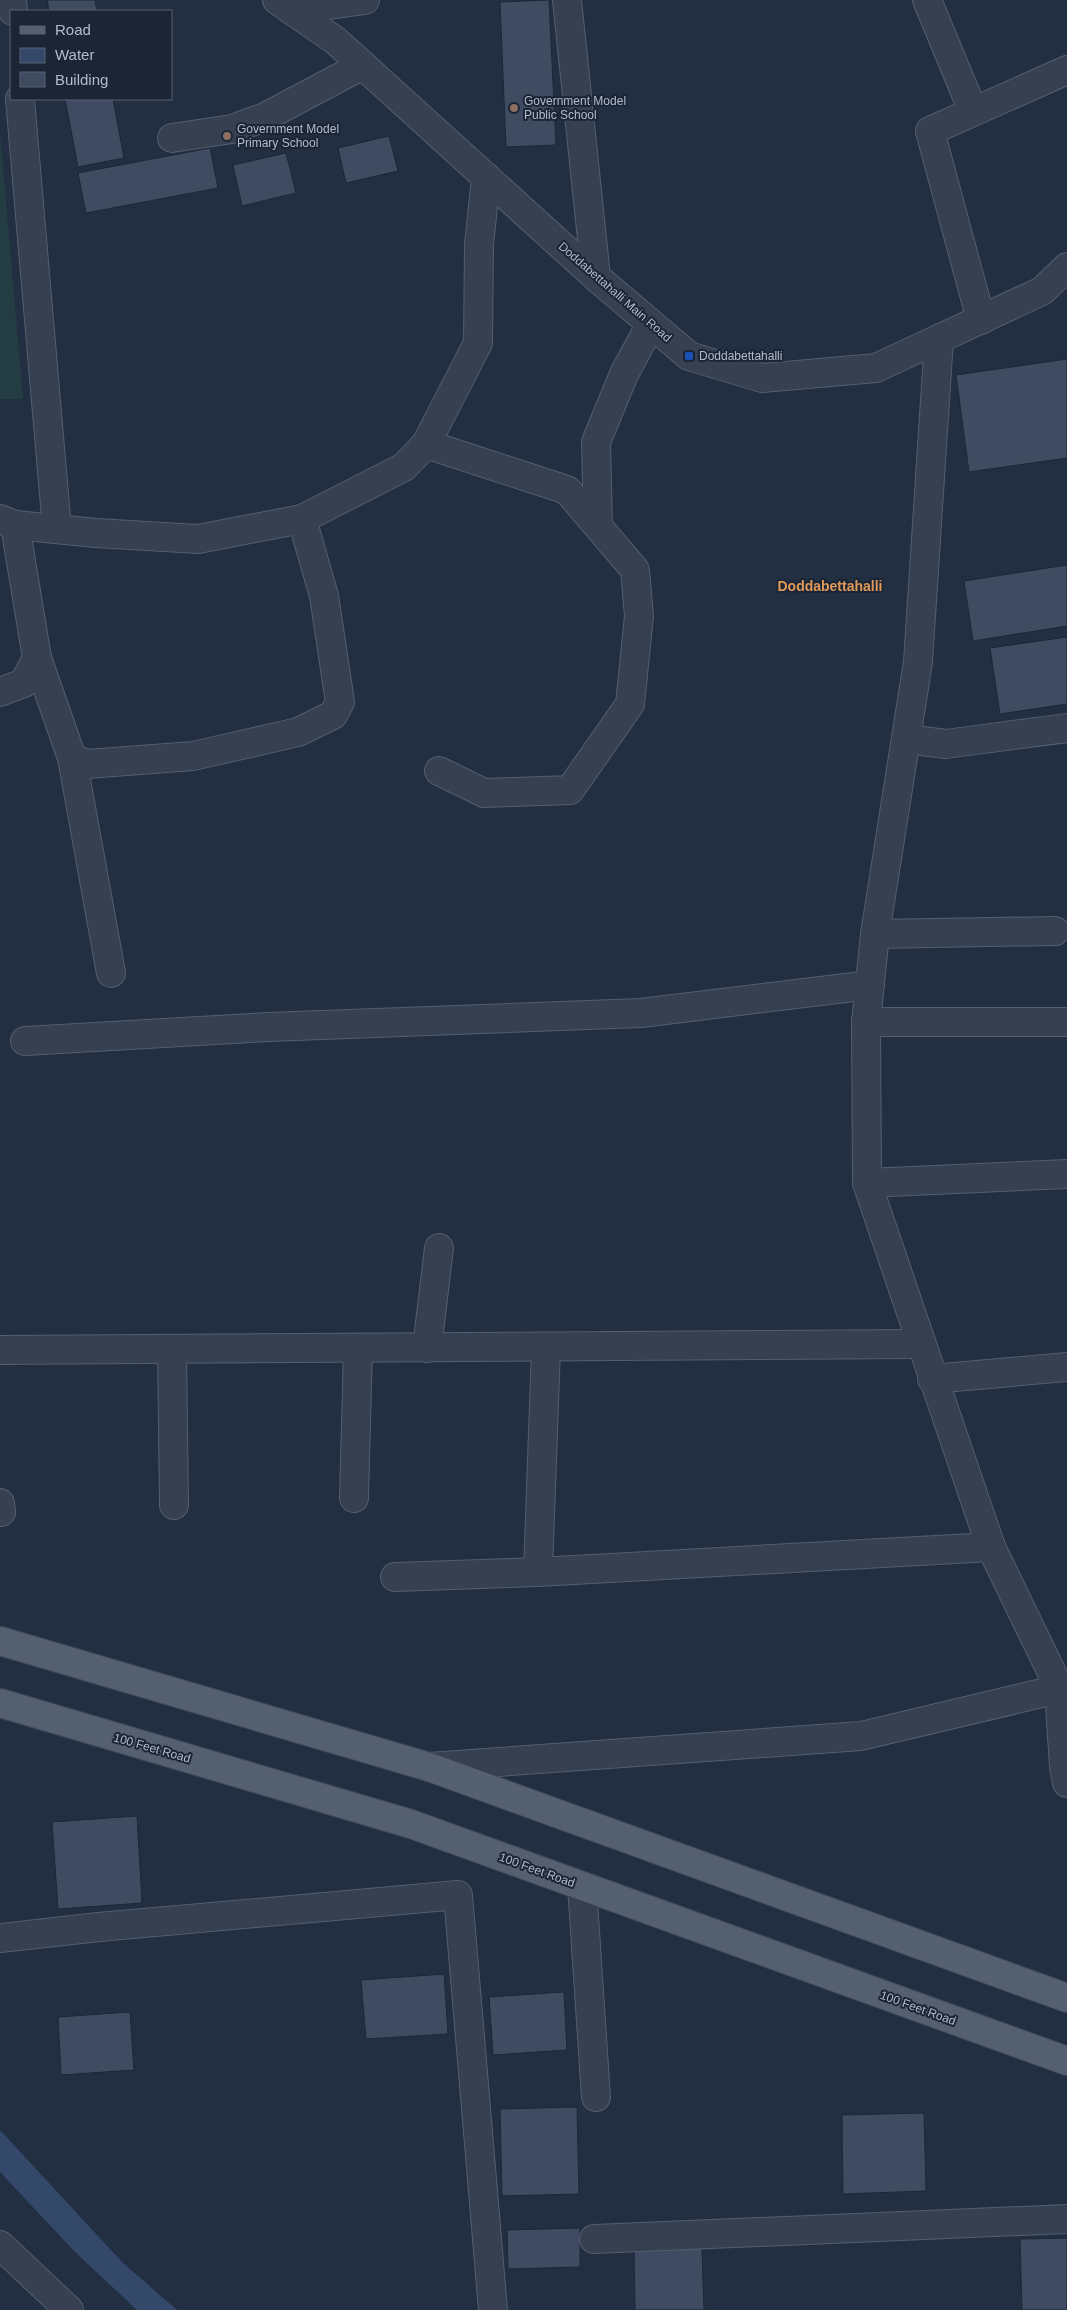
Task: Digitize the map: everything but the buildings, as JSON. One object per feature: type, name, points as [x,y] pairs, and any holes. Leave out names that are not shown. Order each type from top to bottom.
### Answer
[{"type":"main road","points":[[0,1641],[429,1768],[1067,1998]]},
{"type":"main road","name":"100 Feet Road","points":[[0,1703],[411,1824],[1067,2062]]},
{"type":"street","points":[[568,0],[596,277]]},
{"type":"street","points":[[927,0],[973,111]]},
{"type":"street","points":[[284,5],[353,1]]},
{"type":"street","name":"Doddabettahalli Main Road","points":[[284,5],[336,41],[596,277],[689,356],[762,378],[876,368],[1042,291],[1067,266]]},
{"type":"street","points":[[172,138],[232,128],[265,117],[363,65]]},
{"type":"street","points":[[981,320],[930,131],[1067,70]]},
{"type":"street","points":[[20,100],[58,529]]},
{"type":"street","points":[[111,973],[72,758],[37,658],[7,522],[58,529],[198,539],[302,519],[404,467],[426,444],[478,343],[479,245],[486,177]]},
{"type":"street","points":[[598,526],[596,442],[624,374],[651,324]]},
{"type":"street","points":[[939,339],[918,662],[875,934],[866,1022],[867,1183],[920,1344],[991,1547],[1063,1697],[1064,1767],[1067,1783]]},
{"type":"street","points":[[426,444],[567,490],[635,570],[640,616],[630,704],[570,790],[484,793],[439,771]]},
{"type":"street","points":[[72,758],[87,764],[192,756],[298,732],[333,715],[340,702],[324,596],[302,519]]},
{"type":"street","points":[[0,692],[24,683],[37,658]]},
{"type":"street","points":[[906,739],[946,744],[1067,728]]},
{"type":"street","points":[[875,934],[1055,931]]},
{"type":"street","points":[[25,1041],[268,1027],[640,1013],[870,985]]},
{"type":"street","points":[[866,1022],[1067,1022]]},
{"type":"street","points":[[867,1183],[1067,1174]]},
{"type":"street","points":[[427,1348],[439,1248]]},
{"type":"street","points":[[0,1350],[546,1348],[920,1344]]},
{"type":"street","points":[[354,1498],[358,1348]]},
{"type":"street","points":[[538,1572],[546,1348]]},
{"type":"street","points":[[172,1349],[174,1505]]},
{"type":"street","points":[[932,1379],[1067,1366]]},
{"type":"street","points":[[0,1504],[1,1512]]},
{"type":"street","points":[[395,1576],[538,1572],[991,1547]]},
{"type":"street","points":[[429,1768],[861,1736],[1063,1697]]},
{"type":"street","points":[[582,1886],[596,2098]]},
{"type":"street","points":[[0,1938],[99,1927],[458,1895],[493,2310]]},
{"type":"street","points":[[594,2239],[1067,2218]]},
{"type":"street","points":[[0,2245],[69,2310]]},
{"type":"green space","points":[[0,131],[23,399],[0,399]]},
{"type":"water","points":[[0,2130],[122,2262],[177,2310],[137,2310],[75,2252],[0,2172]]},
{"type":"place","name":"Government Model Public School","points":[[514,108]]},
{"type":"place","name":"Government Model Primary School","points":[[227,136]]},
{"type":"place","name":"Doddabettahalli","points":[[689,356]]},
{"type":"district","name":"Doddabettahalli","points":[[830,586]]}]
